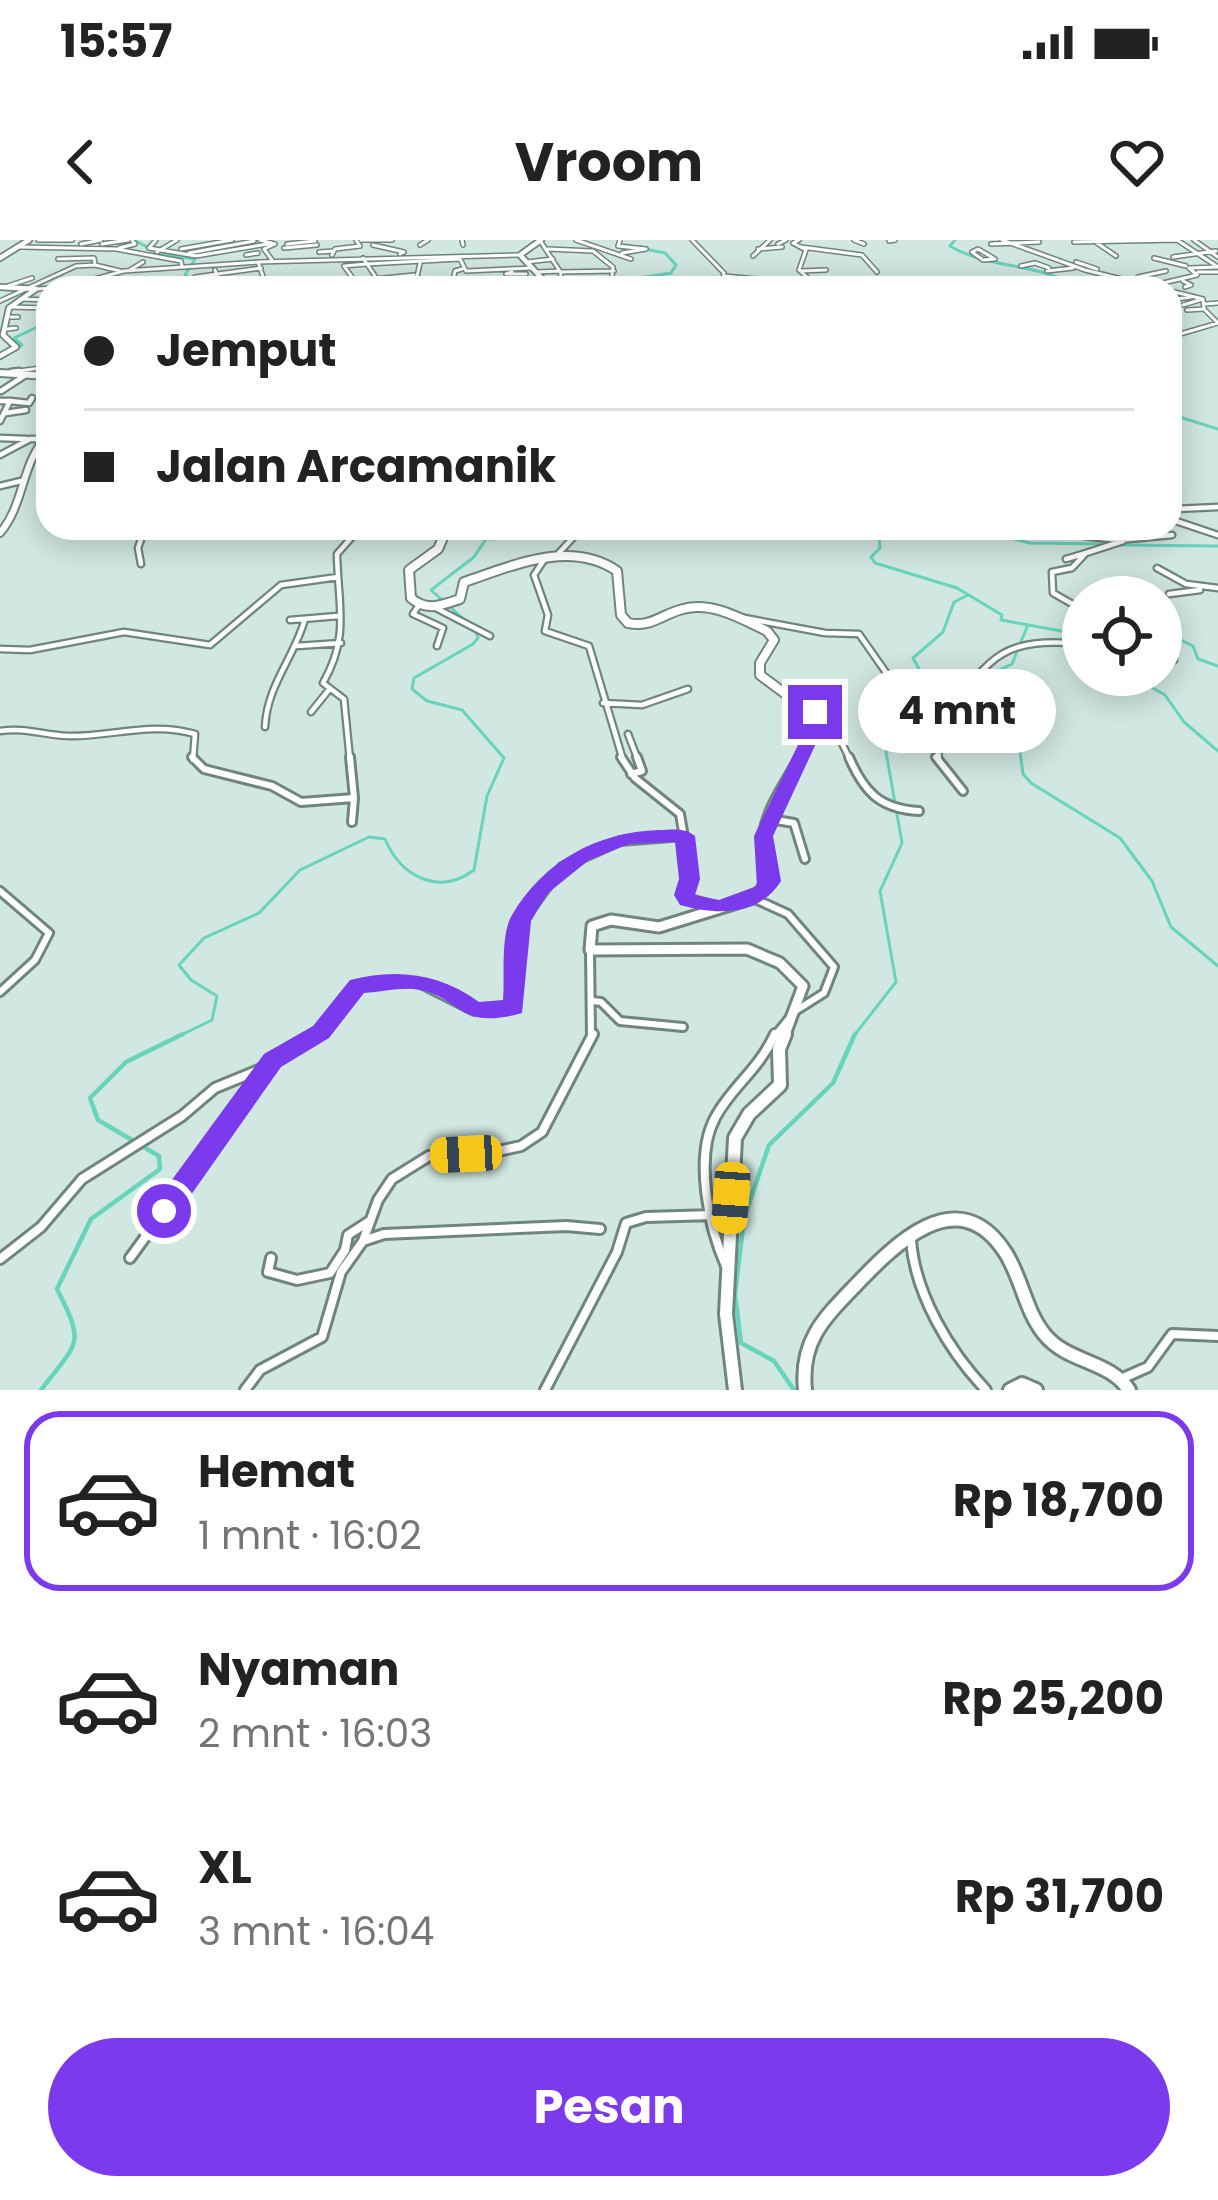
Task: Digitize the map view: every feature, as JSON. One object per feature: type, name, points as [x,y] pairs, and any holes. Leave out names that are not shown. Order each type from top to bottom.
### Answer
[{"type":"street","points":[[38,240],[66,246]]},
{"type":"street","points":[[41,251],[101,240]]},
{"type":"street","points":[[156,240],[149,248],[157,253]]},
{"type":"street","points":[[157,253],[177,240]]},
{"type":"street","points":[[172,255],[199,240],[206,244]]},
{"type":"street","points":[[172,255],[257,240],[275,245],[264,248],[263,276]]},
{"type":"street","points":[[285,246],[316,244],[334,252],[360,246],[360,241],[392,240]]},
{"type":"street","points":[[421,245],[428,240]]},
{"type":"street","points":[[576,240],[631,259]]},
{"type":"street","points":[[620,240],[618,246],[646,249],[622,253]]},
{"type":"street","points":[[692,240],[725,276]]},
{"type":"street","points":[[754,256],[770,240]]},
{"type":"street","points":[[771,249],[786,240]]},
{"type":"street","points":[[799,240],[793,243],[806,250],[800,272]]},
{"type":"street","points":[[854,240],[864,244]]},
{"type":"street","points":[[1003,240],[1107,276]]},
{"type":"street","points":[[991,244],[1018,246],[1025,240]]},
{"type":"street","points":[[1111,240],[1123,243]]},
{"type":"street","points":[[1194,240],[1214,250]]},
{"type":"street","points":[[1209,240],[1218,257]]},
{"type":"street","points":[[181,249],[219,241],[230,243],[235,250]]},
{"type":"street","points":[[198,276],[262,258],[519,255],[542,241],[559,276]]},
{"type":"street","points":[[1154,246],[1179,241]]},
{"type":"street","points":[[1088,247],[1179,241],[1218,269]]},
{"type":"street","points":[[330,242],[334,252]]},
{"type":"street","points":[[343,242],[348,248]]},
{"type":"street","points":[[1074,242],[1097,245],[1117,256]]},
{"type":"street","points":[[91,246],[136,243],[116,249]]},
{"type":"street","points":[[972,249],[1039,243]]},
{"type":"street","points":[[24,244],[66,246]]},
{"type":"street","points":[[1,260],[24,244],[172,255],[268,244]]},
{"type":"street","points":[[316,244],[316,259]]},
{"type":"street","points":[[373,245],[404,252],[397,255]]},
{"type":"street","points":[[51,263],[66,246]]},
{"type":"street","points":[[801,247],[833,246],[838,255],[863,256],[877,272]]},
{"type":"street","points":[[125,252],[142,247]]},
{"type":"street","points":[[760,247],[779,247]]},
{"type":"street","points":[[1024,256],[1045,248]]},
{"type":"street","points":[[459,270],[613,273],[607,257],[596,252],[548,249]]},
{"type":"street","points":[[1196,272],[1173,256],[1214,250]]},
{"type":"street","points":[[246,255],[258,253],[272,260]]},
{"type":"street","points":[[149,254],[181,261],[185,268]]},
{"type":"street","points":[[519,255],[539,276]]},
{"type":"street","points":[[1184,255],[1203,268]]},
{"type":"street","points":[[352,276],[344,266],[460,257],[455,276]]},
{"type":"street","points":[[58,259],[94,258],[95,265]]},
{"type":"street","points":[[363,258],[375,276]]},
{"type":"street","points":[[1154,258],[1218,269]]},
{"type":"street","points":[[529,269],[553,260]]},
{"type":"street","points":[[118,276],[142,262]]},
{"type":"street","points":[[1076,262],[1118,276]]},
{"type":"street","points":[[403,276],[416,275],[416,264],[421,263],[455,263],[459,270]]},
{"type":"street","points":[[62,276],[76,266],[95,265],[127,272],[193,268],[234,276],[261,268]]},
{"type":"street","points":[[1021,266],[1080,268]]},
{"type":"street","points":[[1182,279],[1218,269]]},
{"type":"street","points":[[202,272],[217,270]]},
{"type":"street","points":[[214,276],[217,270]]},
{"type":"street","points":[[800,272],[826,270]]},
{"type":"street","points":[[350,273],[371,271]]},
{"type":"street","points":[[1142,276],[1166,271]]},
{"type":"street","points":[[800,272],[805,276]]},
{"type":"street","points":[[1143,272],[1150,274]]},
{"type":"street","points":[[4,287],[32,278]]},
{"type":"street","points":[[1182,281],[1191,285],[1185,287]]},
{"type":"street","points":[[0,301],[36,286]]},
{"type":"street","points":[[4,287],[36,288]]},
{"type":"street","points":[[0,354],[14,349],[7,326],[10,307],[32,288]]},
{"type":"street","points":[[1182,294],[1203,303],[1218,323],[1182,334]]},
{"type":"street","points":[[1182,297],[1203,303]]},
{"type":"street","points":[[20,299],[36,303]]},
{"type":"street","points":[[1203,303],[1185,308],[1218,303]]},
{"type":"street","points":[[10,307],[36,306]]},
{"type":"street","points":[[7,326],[16,328]]},
{"type":"street","points":[[0,373],[36,371]]},
{"type":"street","points":[[11,372],[27,375]]},
{"type":"street","points":[[0,391],[36,373]]},
{"type":"street","points":[[0,401],[30,403],[32,398]]},
{"type":"street","points":[[0,421],[10,401]]},
{"type":"street","points":[[5,413],[26,410]]},
{"type":"street","points":[[0,438],[36,438]]},
{"type":"street","points":[[1,454],[30,439]]},
{"type":"street","points":[[0,533],[10,520],[21,481],[36,452]]},
{"type":"street","points":[[0,486],[21,481]]},
{"type":"street","points":[[1182,508],[1218,507]]},
{"type":"street","points":[[1182,522],[1218,535]]},
{"type":"street","points":[[141,540],[141,564]]},
{"type":"street","points":[[350,540],[338,554],[341,643],[323,680],[328,691],[343,697],[347,709],[352,822]]},
{"type":"street","points":[[442,540],[438,549],[409,570],[411,598],[460,620],[474,634],[490,636]]},
{"type":"street","points":[[569,540],[533,575],[548,615],[545,631],[590,647],[603,703],[631,774],[676,808],[690,879],[684,897],[721,908]]},
{"type":"street","points":[[1066,559],[1126,540]]},
{"type":"street","points":[[1062,598],[1053,593],[1052,575],[1076,566],[1086,553]]},
{"type":"street","points":[[434,608],[460,599],[464,582],[549,559],[592,557],[613,567],[621,615],[635,626],[650,626],[688,608],[825,633],[859,634],[918,716],[940,720],[952,712],[976,675],[1008,644],[1062,642]]},
{"type":"street","points":[[1157,568],[1170,580],[1200,590]]},
{"type":"street","points":[[0,649],[20,651],[127,632],[194,645],[216,644],[241,615],[281,584],[338,577]]},
{"type":"street","points":[[1182,592],[1218,588]]},
{"type":"street","points":[[419,605],[412,614],[443,628],[437,646]]},
{"type":"street","points":[[290,620],[338,616]]},
{"type":"street","points":[[245,1390],[260,1370],[322,1336],[341,1272],[363,1241],[392,1179],[429,1156],[520,1146],[542,1132],[593,1034],[590,929],[601,921],[651,928],[753,898],[770,881],[763,842],[818,722],[815,712],[760,675],[772,634],[732,616]]},
{"type":"street","points":[[266,727],[266,704],[305,619]]},
{"type":"street","points":[[296,646],[341,643]]},
{"type":"street","points":[[603,703],[642,705],[688,689]]},
{"type":"street","points":[[311,712],[328,691]]},
{"type":"street","points":[[806,706],[830,720],[850,769],[882,806],[896,812],[919,811]]},
{"type":"street","points":[[952,712],[956,721],[937,741],[935,755],[963,791]]},
{"type":"street","points":[[0,731],[30,726],[75,735],[162,724],[195,734],[193,759],[204,770],[253,780],[308,804],[354,797]]},
{"type":"street","points":[[628,734],[642,770],[631,774]]},
{"type":"street","points":[[770,819],[794,823],[805,859]]},
{"type":"street","points":[[0,1259],[41,1227],[82,1179],[182,1116],[210,1091],[321,1032],[351,991],[364,983],[416,981],[452,994],[474,1011],[514,1007],[516,932],[538,890],[568,863],[605,844],[638,836],[685,836]]},
{"type":"street","points":[[0,891],[49,932],[35,960],[0,992]]},
{"type":"street","points":[[729,1268],[720,1256],[707,1166],[714,1120],[758,1068],[781,1022],[824,993],[834,968],[788,914],[753,898]]},
{"type":"street","points":[[590,950],[747,949],[773,959],[800,980],[804,991],[779,1049],[780,1085],[749,1114],[735,1138],[727,1334],[735,1390]]},
{"type":"street","points":[[593,1001],[601,1002],[617,1020],[683,1027]]},
{"type":"street","points":[[130,1258],[272,1060]]},
{"type":"street","points":[[545,1390],[617,1252],[626,1223],[646,1217],[712,1215]]},
{"type":"street","points":[[271,1258],[268,1272],[286,1279],[330,1273],[345,1250],[348,1235],[371,1220]]},
{"type":"street","points":[[805,1390],[806,1348],[824,1315],[908,1231],[947,1220],[986,1232],[1005,1253],[1048,1341],[1126,1384],[1148,1367],[1172,1334],[1218,1336]]},
{"type":"street","points":[[363,1241],[384,1234],[566,1226],[600,1229]]},
{"type":"street","points":[[908,1231],[910,1252],[935,1313],[986,1390]]},
{"type":"street","points":[[1010,1390],[1022,1384],[1036,1390]]},
{"type":"waterway","points":[[134,240],[160,254],[195,259],[187,276]]},
{"type":"waterway","points":[[955,240],[950,246],[965,254],[1053,276]]},
{"type":"waterway","points":[[620,244],[665,253],[676,265],[671,273],[652,276]]},
{"type":"waterway","points":[[0,359],[22,345],[14,338],[36,328]]},
{"type":"waterway","points":[[1182,418],[1218,429]]},
{"type":"waterway","points":[[467,622],[431,590],[474,557],[485,540]]},
{"type":"waterway","points":[[879,540],[880,548],[871,557],[875,563],[957,588],[1002,615],[1001,620],[1062,631]]},
{"type":"waterway","points":[[1018,540],[1109,544]]},
{"type":"waterway","points":[[1119,545],[1218,546]]},
{"type":"waterway","points":[[855,1035],[896,982],[880,891],[902,843],[886,752],[902,730],[942,712],[913,658],[943,632],[954,602],[968,595]]},
{"type":"waterway","points":[[1027,627],[1012,664],[978,680],[982,711],[1019,744],[1023,774],[1031,783],[1120,838],[1152,881],[1171,927],[1218,966]]},
{"type":"waterway","points":[[177,1037],[212,1020],[217,996],[191,980],[179,965],[204,938],[259,913],[300,870],[369,837],[385,839],[401,864],[422,878],[448,881],[474,870],[487,796],[504,758],[462,710],[427,701],[412,689],[414,678],[473,644],[478,638],[474,628]]},
{"type":"waterway","points":[[1182,640],[1193,646],[1198,659],[1218,666]]},
{"type":"waterway","points":[[1166,696],[1184,722],[1218,751]]},
{"type":"waterway","points":[[41,1390],[74,1342],[72,1322],[57,1289],[91,1219],[160,1169],[159,1156],[98,1120],[90,1098],[126,1062],[183,1034]]},
{"type":"waterway","points":[[794,1390],[774,1361],[741,1343],[735,1294],[744,1218],[769,1145],[833,1083],[855,1035]]},
{"type":"route","points":[[164,1211],[272,1060],[321,1032],[358,986],[416,981],[452,994],[474,1011],[514,1007],[520,920],[536,901],[538,890],[581,855],[627,838],[685,836],[690,879],[684,895],[688,900],[721,908],[765,890],[770,881],[764,836],[818,722],[815,712]]}]
